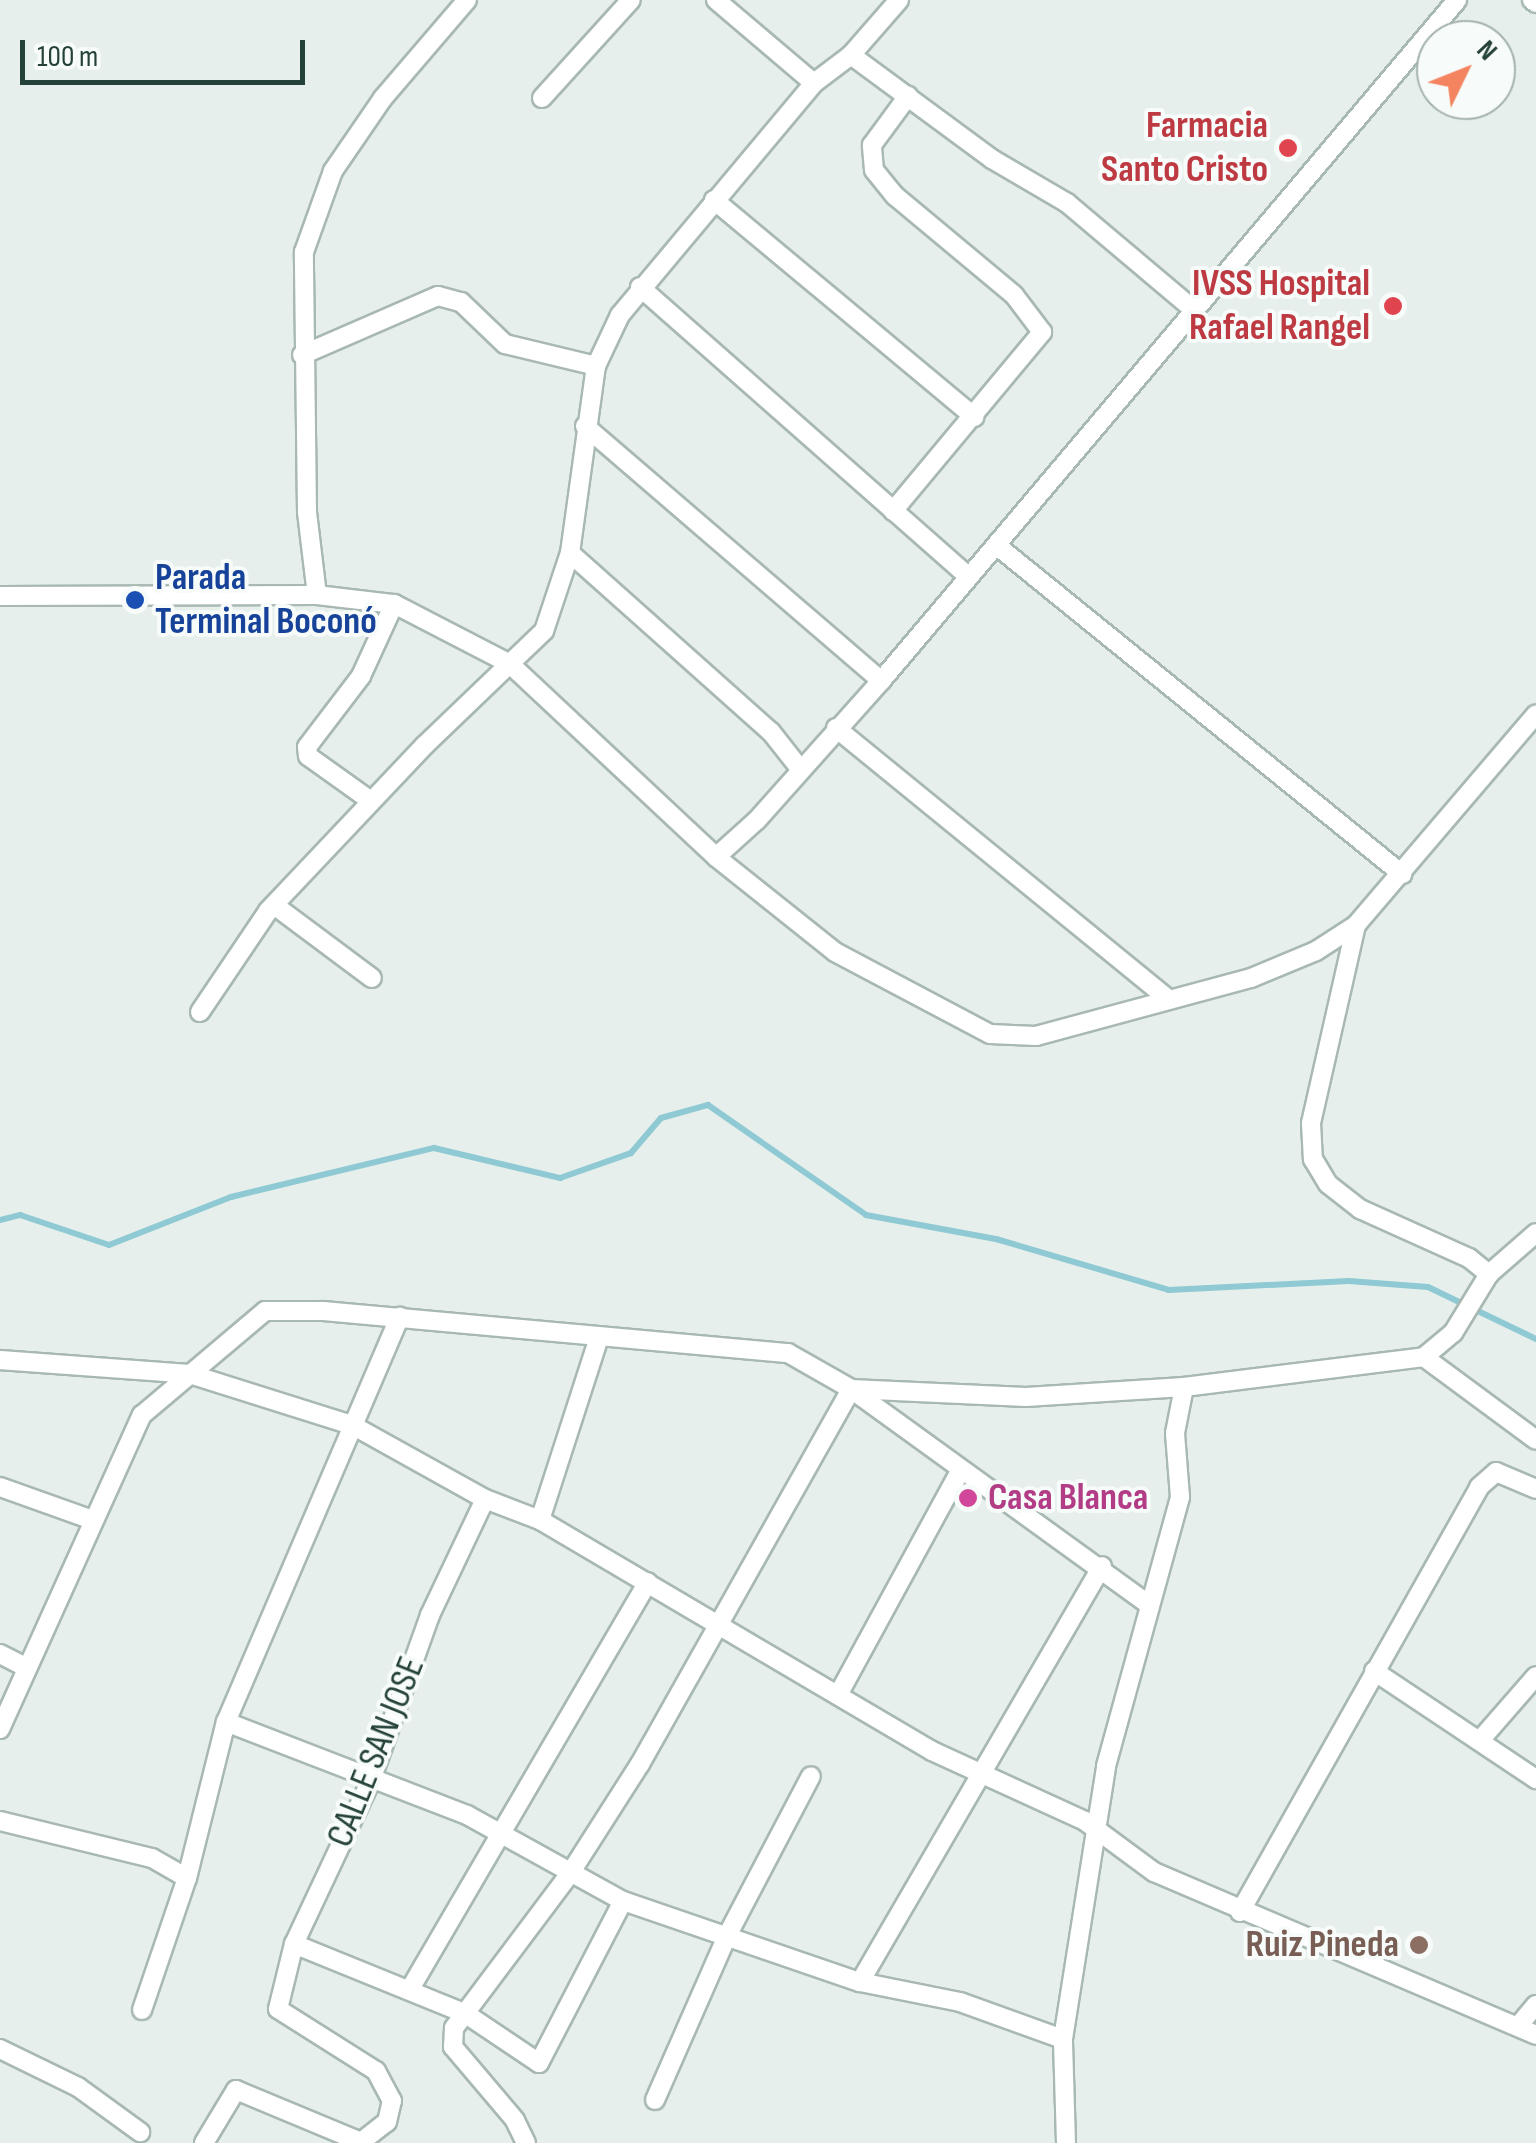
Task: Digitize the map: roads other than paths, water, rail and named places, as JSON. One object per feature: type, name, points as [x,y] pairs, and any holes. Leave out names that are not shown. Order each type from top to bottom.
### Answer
[{"type":"street","points":[[317,595],[307,512],[302,354],[304,252],[333,171],[383,98],[468,0]]},
{"type":"street","points":[[542,98],[631,0]]},
{"type":"street","points":[[716,0],[814,83]]},
{"type":"street","points":[[200,1012],[274,905],[371,800],[544,631],[570,553],[596,366],[640,286],[814,83],[851,56],[899,0]]},
{"type":"street","points":[[716,856],[802,770],[881,682],[1457,0]]},
{"type":"street","points":[[851,56],[1082,214],[1193,310]]},
{"type":"street","points":[[893,511],[1042,332],[1014,295],[895,196],[874,170],[872,144],[908,96]]},
{"type":"street","points":[[714,200],[974,417]]},
{"type":"street","points":[[640,286],[968,576]]},
{"type":"street","points":[[302,354],[438,296],[461,302],[505,344],[596,366]]},
{"type":"street","points":[[585,426],[881,682]]},
{"type":"street","points":[[996,545],[1402,874]]},
{"type":"street","points":[[570,553],[771,732],[802,770]]},
{"type":"street","points":[[0,596],[317,595],[394,604],[510,664],[716,856],[835,952],[990,1034],[1036,1036],[1251,978],[1316,951],[1356,925],[1536,714]]},
{"type":"street","points":[[371,800],[308,756],[307,747],[361,676],[394,604]]},
{"type":"street","points":[[836,728],[1168,999]]},
{"type":"street","points":[[274,905],[372,978]]},
{"type":"street","points":[[1356,925],[1311,1123],[1313,1159],[1328,1184],[1360,1209],[1469,1258],[1485,1283]]},
{"type":"street","points":[[851,1389],[1026,1397],[1111,1386],[1184,1387],[1424,1357],[1458,1325],[1485,1283],[1536,1233]]},
{"type":"street","points":[[0,1729],[90,1520],[142,1415],[265,1311],[400,1318],[788,1353],[851,1389],[960,1471],[1102,1566],[1148,1604]]},
{"type":"street","points":[[142,2010],[187,1878],[226,1722],[400,1318]]},
{"type":"street","points":[[540,1520],[599,1337]]},
{"type":"street","points":[[1424,1357],[1536,1440]]},
{"type":"street","points":[[0,1360],[190,1374],[352,1426],[485,1499],[540,1520],[838,1696],[982,1776],[1085,1822],[1098,1837],[1240,1912],[1519,2025],[1536,2036]]},
{"type":"street","points":[[1066,2143],[1063,2039],[1098,1837],[1106,1766],[1180,1498],[1175,1433],[1184,1387]]},
{"type":"street","points":[[526,2143],[514,2120],[453,2047],[454,2028],[569,1875],[720,1629],[851,1389]]},
{"type":"street","points":[[838,1696],[960,1471]]},
{"type":"street","points":[[1240,1912],[1487,1476],[1507,1474],[1536,1490]]},
{"type":"street","points":[[0,1487],[90,1520]]},
{"type":"street","name":"CALLE SAN JOSE","points":[[373,2141],[391,2112],[382,2077],[278,2009],[294,1944],[370,1780],[430,1615],[485,1499]]},
{"type":"street","points":[[860,1982],[1102,1566]]},
{"type":"street","points":[[410,1988],[648,1582]]},
{"type":"street","points":[[0,1654],[27,1668]]},
{"type":"street","points":[[1374,1671],[1482,1738],[1536,1779]]},
{"type":"street","points":[[1482,1738],[1536,1676]]},
{"type":"street","points":[[226,1722],[467,1815],[569,1875],[623,1901],[860,1982],[960,2002],[1063,2039]]},
{"type":"street","points":[[655,2100],[728,1934],[811,1776]]},
{"type":"street","points":[[0,1821],[152,1858],[187,1878]]},
{"type":"street","points":[[294,1944],[466,2014],[539,2062],[623,1901]]},
{"type":"street","points":[[1519,2025],[1536,2005]]},
{"type":"street","points":[[0,2049],[78,2087],[140,2132]]},
{"type":"street","points":[[204,2143],[226,2098],[241,2090],[357,2141],[373,2141]]},
{"type":"waterway","points":[[0,1220],[20,1215],[109,1245],[231,1197],[434,1148],[560,1178],[631,1153],[661,1118],[708,1105],[866,1215],[996,1239],[1169,1290],[1349,1281],[1428,1287],[1536,1339]]},
{"type":"place","name":"Farmacia Santo Cristo","points":[[1288,148]]},
{"type":"place","name":"IVSS Hospital Rafael Rangel","points":[[1393,306]]},
{"type":"place","name":"Parada Terminal Boconó","points":[[135,600]]},
{"type":"place","name":"Casa Blanca","points":[[968,1498]]},
{"type":"place","name":"Ruiz Pineda","points":[[1419,1945]]}]
